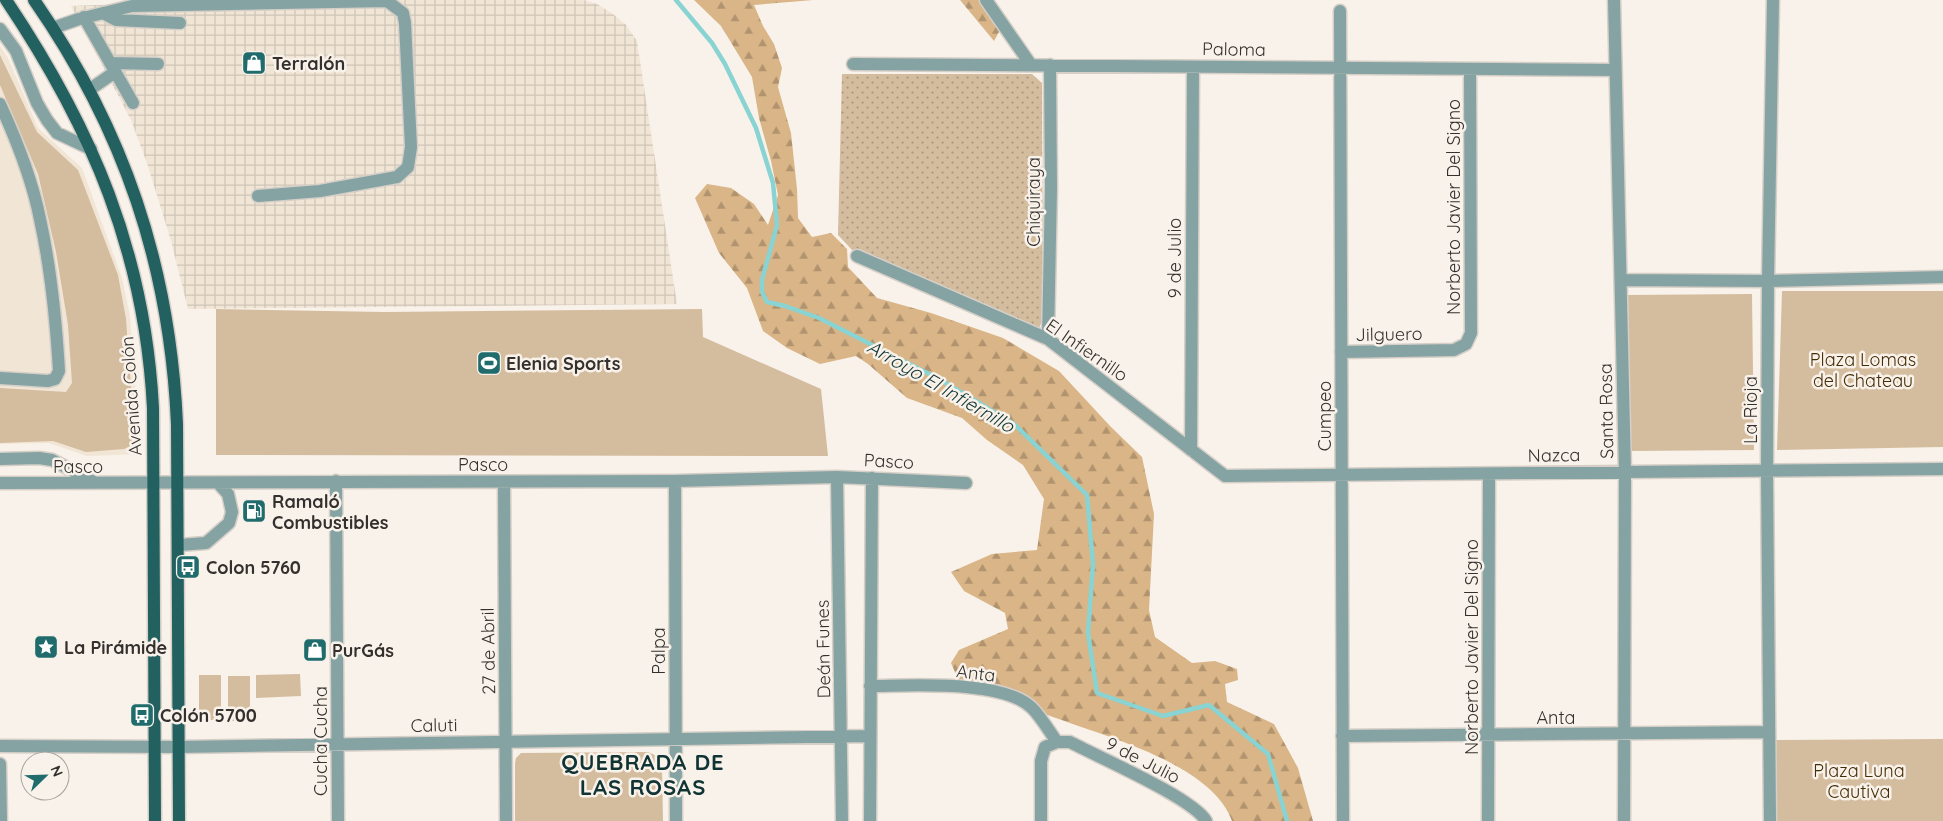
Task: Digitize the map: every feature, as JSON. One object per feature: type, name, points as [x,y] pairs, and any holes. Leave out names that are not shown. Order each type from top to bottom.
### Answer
[{"type":"main road","name":"Avenida Colón","points":[[6,0],[59,84],[91,149],[109,191],[124,237],[142,314],[151,385],[155,821]]},
{"type":"main road","points":[[34,0],[90,90],[113,139],[135,195],[158,276],[173,361],[177,424],[179,821]]},
{"type":"street","points":[[986,0],[1031,65]]},
{"type":"street","name":"Santa Rosa","points":[[1614,0],[1614,70],[1625,472],[1624,821]]},
{"type":"street","name":"La Rioja","points":[[1770,821],[1767,471],[1773,0]]},
{"type":"street","points":[[53,28],[132,6],[387,1],[403,13],[411,147],[408,167],[397,177],[320,191],[258,196]]},
{"type":"street","name":"Cumpeo","points":[[1340,11],[1343,821]]},
{"type":"street","points":[[103,13],[116,20],[180,23]]},
{"type":"street","points":[[84,18],[133,103]]},
{"type":"street","points":[[0,29],[16,52],[37,103],[47,120],[57,133],[91,149]]},
{"type":"street","points":[[90,90],[112,67],[158,64]]},
{"type":"street","name":"Paloma","points":[[854,64],[1614,70]]},
{"type":"street","name":"Chiquiraya","points":[[1048,339],[1051,188],[1050,65]]},
{"type":"street","name":"9 de Julio","points":[[1191,450],[1193,66]]},
{"type":"street","name":"Norberto Javier Del Signo","points":[[1466,344],[1471,333],[1470,69]]},
{"type":"street","points":[[0,104],[18,144],[40,219],[55,314],[59,371],[56,379],[48,381],[0,378]]},
{"type":"street","name":"El Infiernillo","points":[[857,256],[1048,339],[1225,476]]},
{"type":"street","points":[[1621,280],[1768,281],[1943,277]]},
{"type":"street","name":"Jilguero","points":[[1341,352],[1454,350],[1466,344]]},
{"type":"street","points":[[0,459],[39,458],[52,460],[96,483]]},
{"type":"street","name":"Nazca","points":[[1225,476],[1943,469]]},
{"type":"street","name":"Norberto Javier Del Signo","points":[[1488,821],[1489,474]]},
{"type":"street","name":"Pasco","points":[[0,483],[336,481],[675,482],[838,477],[966,483]]},
{"type":"street","name":"Deán Funes","points":[[838,477],[842,821]]},
{"type":"street","points":[[870,821],[872,478]]},
{"type":"street","name":"Cucha Cucha","points":[[336,481],[338,821]]},
{"type":"street","name":"27 de Abril","points":[[504,482],[506,821]]},
{"type":"street","name":"Palpa","points":[[675,482],[676,821]]},
{"type":"street","points":[[179,545],[206,543],[229,523],[232,512],[228,494],[218,483]]},
{"type":"street","name":"Anta","points":[[870,686],[972,687],[1013,696],[1031,707],[1057,742]]},
{"type":"street","name":"Anta","points":[[1342,736],[1769,732]]},
{"type":"street","name":"Caluti","points":[[0,746],[178,747],[869,736]]},
{"type":"street","points":[[1041,821],[1041,761],[1045,747],[1057,742]]},
{"type":"street","name":"9 de Julio","points":[[1057,742],[1070,742],[1186,801],[1206,821]]},
{"type":"street","points":[[0,764],[0,821]]},
{"type":"shaded area","name":"Terralón","points":[[235,0],[584,0],[597,4],[613,14],[626,25],[637,41],[677,304],[188,309],[171,241],[147,163],[131,120],[71,6]]},
{"type":"shaded area","points":[[0,46],[8,58],[38,128],[82,168],[122,278],[130,316],[140,454],[87,456],[49,443],[0,444]]},
{"type":"green space","points":[[694,0],[813,0],[754,5],[763,26],[774,44],[782,68],[778,87],[791,133],[798,218],[812,237],[831,233],[847,249],[848,267],[877,298],[931,313],[1003,338],[1059,371],[1142,457],[1154,514],[1149,610],[1155,637],[1192,663],[1215,661],[1237,669],[1238,680],[1225,684],[1227,702],[1274,724],[1298,768],[1313,821],[1232,821],[1220,800],[1202,782],[1151,753],[1039,712],[997,689],[958,679],[951,663],[959,650],[1008,629],[1005,613],[964,591],[951,572],[992,554],[1037,550],[1044,499],[1023,465],[987,440],[962,418],[907,398],[856,356],[820,364],[787,348],[763,331],[747,288],[719,253],[695,198],[707,184],[731,188],[754,204],[768,225],[778,195],[771,161],[759,118],[752,77],[721,26]]},
{"type":"green space","points":[[960,0],[983,0],[1000,30],[994,41]]},
{"type":"green space","points":[[0,55],[37,132],[78,170],[118,275],[126,319],[135,444],[124,449],[86,452],[53,441],[0,443],[0,388],[66,392],[72,383],[68,325],[56,252],[38,174],[0,85]]},
{"type":"green space","points":[[842,74],[1032,74],[1042,83],[1043,319],[1039,328],[1030,327],[853,251],[838,235]]},
{"type":"green space","name":"Plaza Lomas del Chateau","points":[[1782,291],[1943,291],[1943,447],[1777,450]]},
{"type":"green space","points":[[1752,294],[1754,450],[1630,451],[1628,295]]},
{"type":"green space","name":"Elenia Sports","points":[[216,309],[384,312],[702,309],[703,337],[821,389],[828,456],[216,455]]},
{"type":"green space","points":[[300,674],[301,696],[256,698],[256,675]]},
{"type":"green space","points":[[199,675],[221,675],[221,720],[199,720]]},
{"type":"green space","points":[[228,676],[250,676],[250,721],[228,721]]},
{"type":"green space","name":"Plaza Luna Cautiva","points":[[1943,739],[1943,821],[1775,821],[1774,740]]},
{"type":"green space","points":[[648,752],[657,756],[662,766],[663,821],[515,821],[515,763],[516,758],[521,753]]},
{"type":"waterway","name":"Arroyo El Infiernillo","points":[[676,0],[712,43],[725,64],[756,128],[773,183],[777,225],[762,280],[762,292],[767,302],[819,318],[939,379],[1014,424],[1087,495],[1093,564],[1088,633],[1097,693],[1163,716],[1209,705],[1268,754],[1287,821]]},
{"type":"place","name":"Terralón","points":[[254,63]]},
{"type":"place","name":"Elenia Sports","points":[[489,363]]},
{"type":"place","name":"Ramaló Combustibles","points":[[254,511]]},
{"type":"place","name":"Colon 5760","points":[[188,567]]},
{"type":"place","name":"La Pirámide","points":[[46,647]]},
{"type":"place","name":"PurGás","points":[[315,650]]},
{"type":"place","name":"Colón 5700","points":[[142,715]]},
{"type":"district","name":"QUEBRADA DE LAS ROSAS","points":[[643,774]]}]
